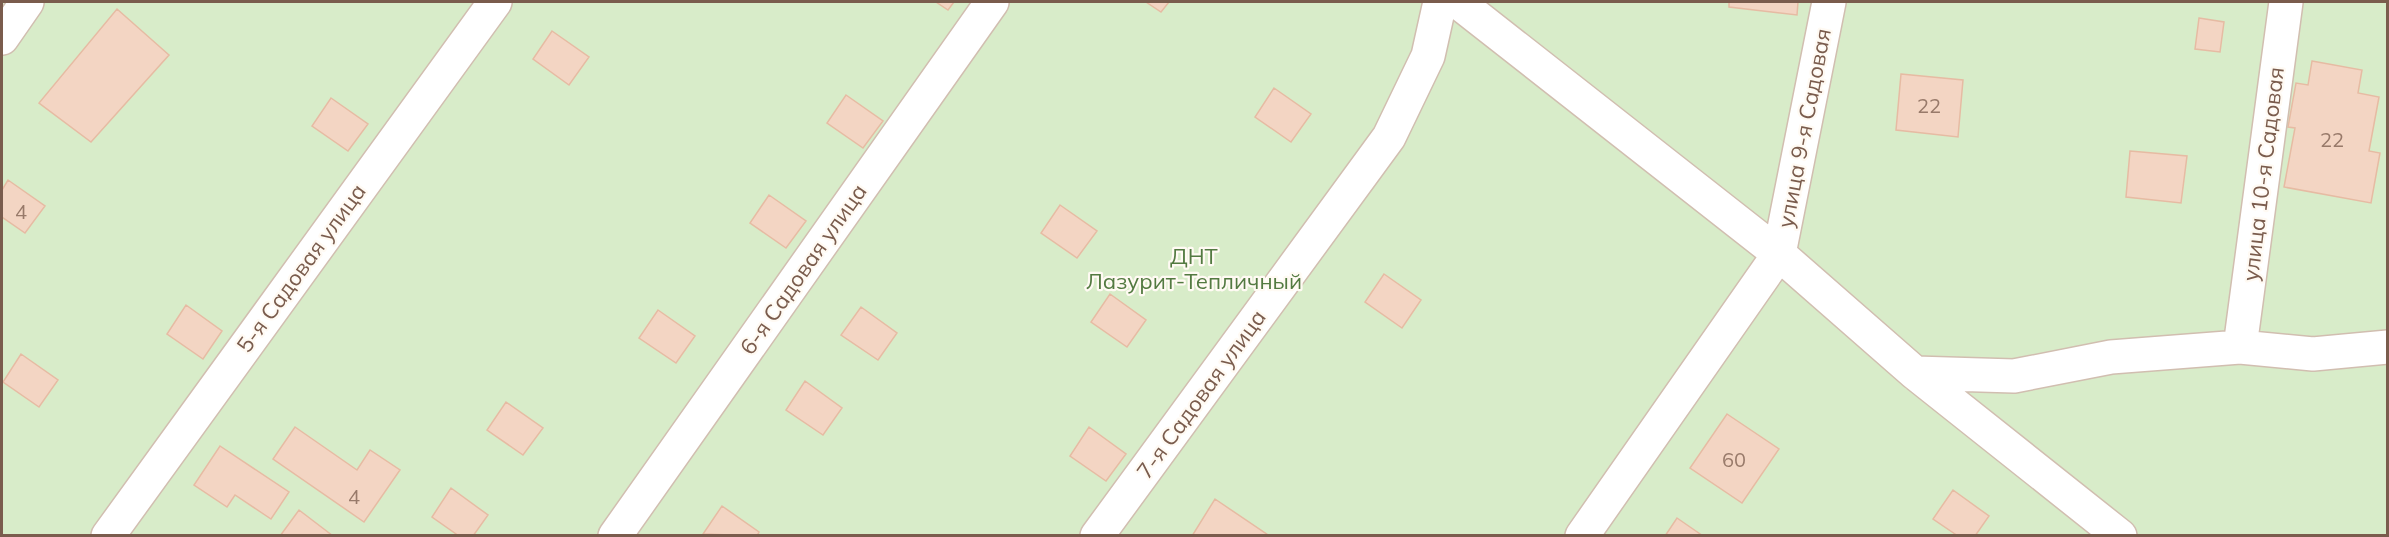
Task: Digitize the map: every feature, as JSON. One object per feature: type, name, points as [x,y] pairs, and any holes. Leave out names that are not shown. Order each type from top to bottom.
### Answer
[{"type":"street","points":[[2,38],[27,2]]},
{"type":"street","name":"5-я Садовая улица","points":[[108,536],[495,2]]},
{"type":"street","name":"6-я Садовая улица","points":[[615,536],[992,2]]},
{"type":"street","name":"7-я Садовая улица","points":[[1098,536],[1389,136],[1428,56],[1440,2]]},
{"type":"street","points":[[1458,2],[1779,254],[1915,373],[2120,536]]},
{"type":"street","name":"улица 9-я Садовая","points":[[1779,254],[1828,2]]},
{"type":"street","name":"улица 10-я Садовая","points":[[2240,347],[2286,2]]},
{"type":"street","points":[[1582,536],[1779,254]]},
{"type":"street","points":[[1915,373],[2014,376],[2111,357],[2240,347],[2313,354],[2388,347]]},
{"type":"green space","name":"ДНТ Лазурит-Тепличный","points":[[2,2],[2387,2],[2387,535],[2,535]]},
{"type":"building","points":[[936,2],[954,2],[948,10]]},
{"type":"building","points":[[1146,2],[1169,2],[1161,12]]},
{"type":"building","points":[[1729,2],[1798,2],[1797,15],[1729,7]]},
{"type":"building","points":[[117,9],[169,55],[91,142],[39,103]]},
{"type":"building","points":[[2199,18],[2224,22],[2220,52],[2195,49]]},
{"type":"building","points":[[552,31],[589,57],[569,85],[533,59]]},
{"type":"building","points":[[2312,61],[2362,70],[2358,93],[2379,97],[2369,151],[2380,153],[2371,203],[2284,187],[2295,128],[2288,127],[2296,83],[2308,85]]},
{"type":"building","points":[[1901,74],[1963,80],[1958,137],[1896,130]]},
{"type":"building","points":[[1274,88],[1311,114],[1291,142],[1255,117]]},
{"type":"building","points":[[846,95],[883,121],[863,148],[827,123]]},
{"type":"building","points":[[331,98],[368,124],[348,151],[312,126]]},
{"type":"building","points":[[2130,151],[2187,156],[2181,203],[2126,197]]},
{"type":"building","points":[[8,180],[45,206],[25,233],[2,217],[2,190]]},
{"type":"building","points":[[769,195],[806,221],[786,248],[750,223]]},
{"type":"building","points":[[1060,205],[1097,231],[1077,258],[1041,233]]},
{"type":"building","points":[[1384,274],[1421,300],[1402,328],[1365,302]]},
{"type":"building","points":[[1110,294],[1146,320],[1127,347],[1091,322]]},
{"type":"building","points":[[186,305],[222,331],[203,359],[167,334]]},
{"type":"building","points":[[861,307],[897,333],[878,360],[841,335]]},
{"type":"building","points":[[658,310],[695,336],[676,363],[639,338]]},
{"type":"building","points":[[21,354],[58,380],[39,407],[3,382]]},
{"type":"building","points":[[805,381],[842,408],[823,435],[786,410]]},
{"type":"building","points":[[506,402],[543,428],[523,455],[487,430]]},
{"type":"building","points":[[1727,414],[1779,449],[1742,503],[1690,468]]},
{"type":"building","points":[[295,427],[357,470],[370,450],[400,470],[364,522],[273,459]]},
{"type":"building","points":[[1089,427],[1126,454],[1106,481],[1070,456]]},
{"type":"building","points":[[220,446],[289,492],[271,519],[235,495],[227,507],[194,485]]},
{"type":"building","points":[[451,488],[488,515],[473,536],[459,536],[432,517]]},
{"type":"building","points":[[1953,490],[1989,516],[1975,536],[1958,536],[1933,519]]},
{"type":"building","points":[[1215,499],[1268,535],[1268,536],[1192,536]]},
{"type":"building","points":[[722,506],[759,532],[757,536],[703,534]]},
{"type":"building","points":[[299,510],[333,536],[280,536]]},
{"type":"building","points":[[1677,518],[1703,536],[1665,536]]}]
